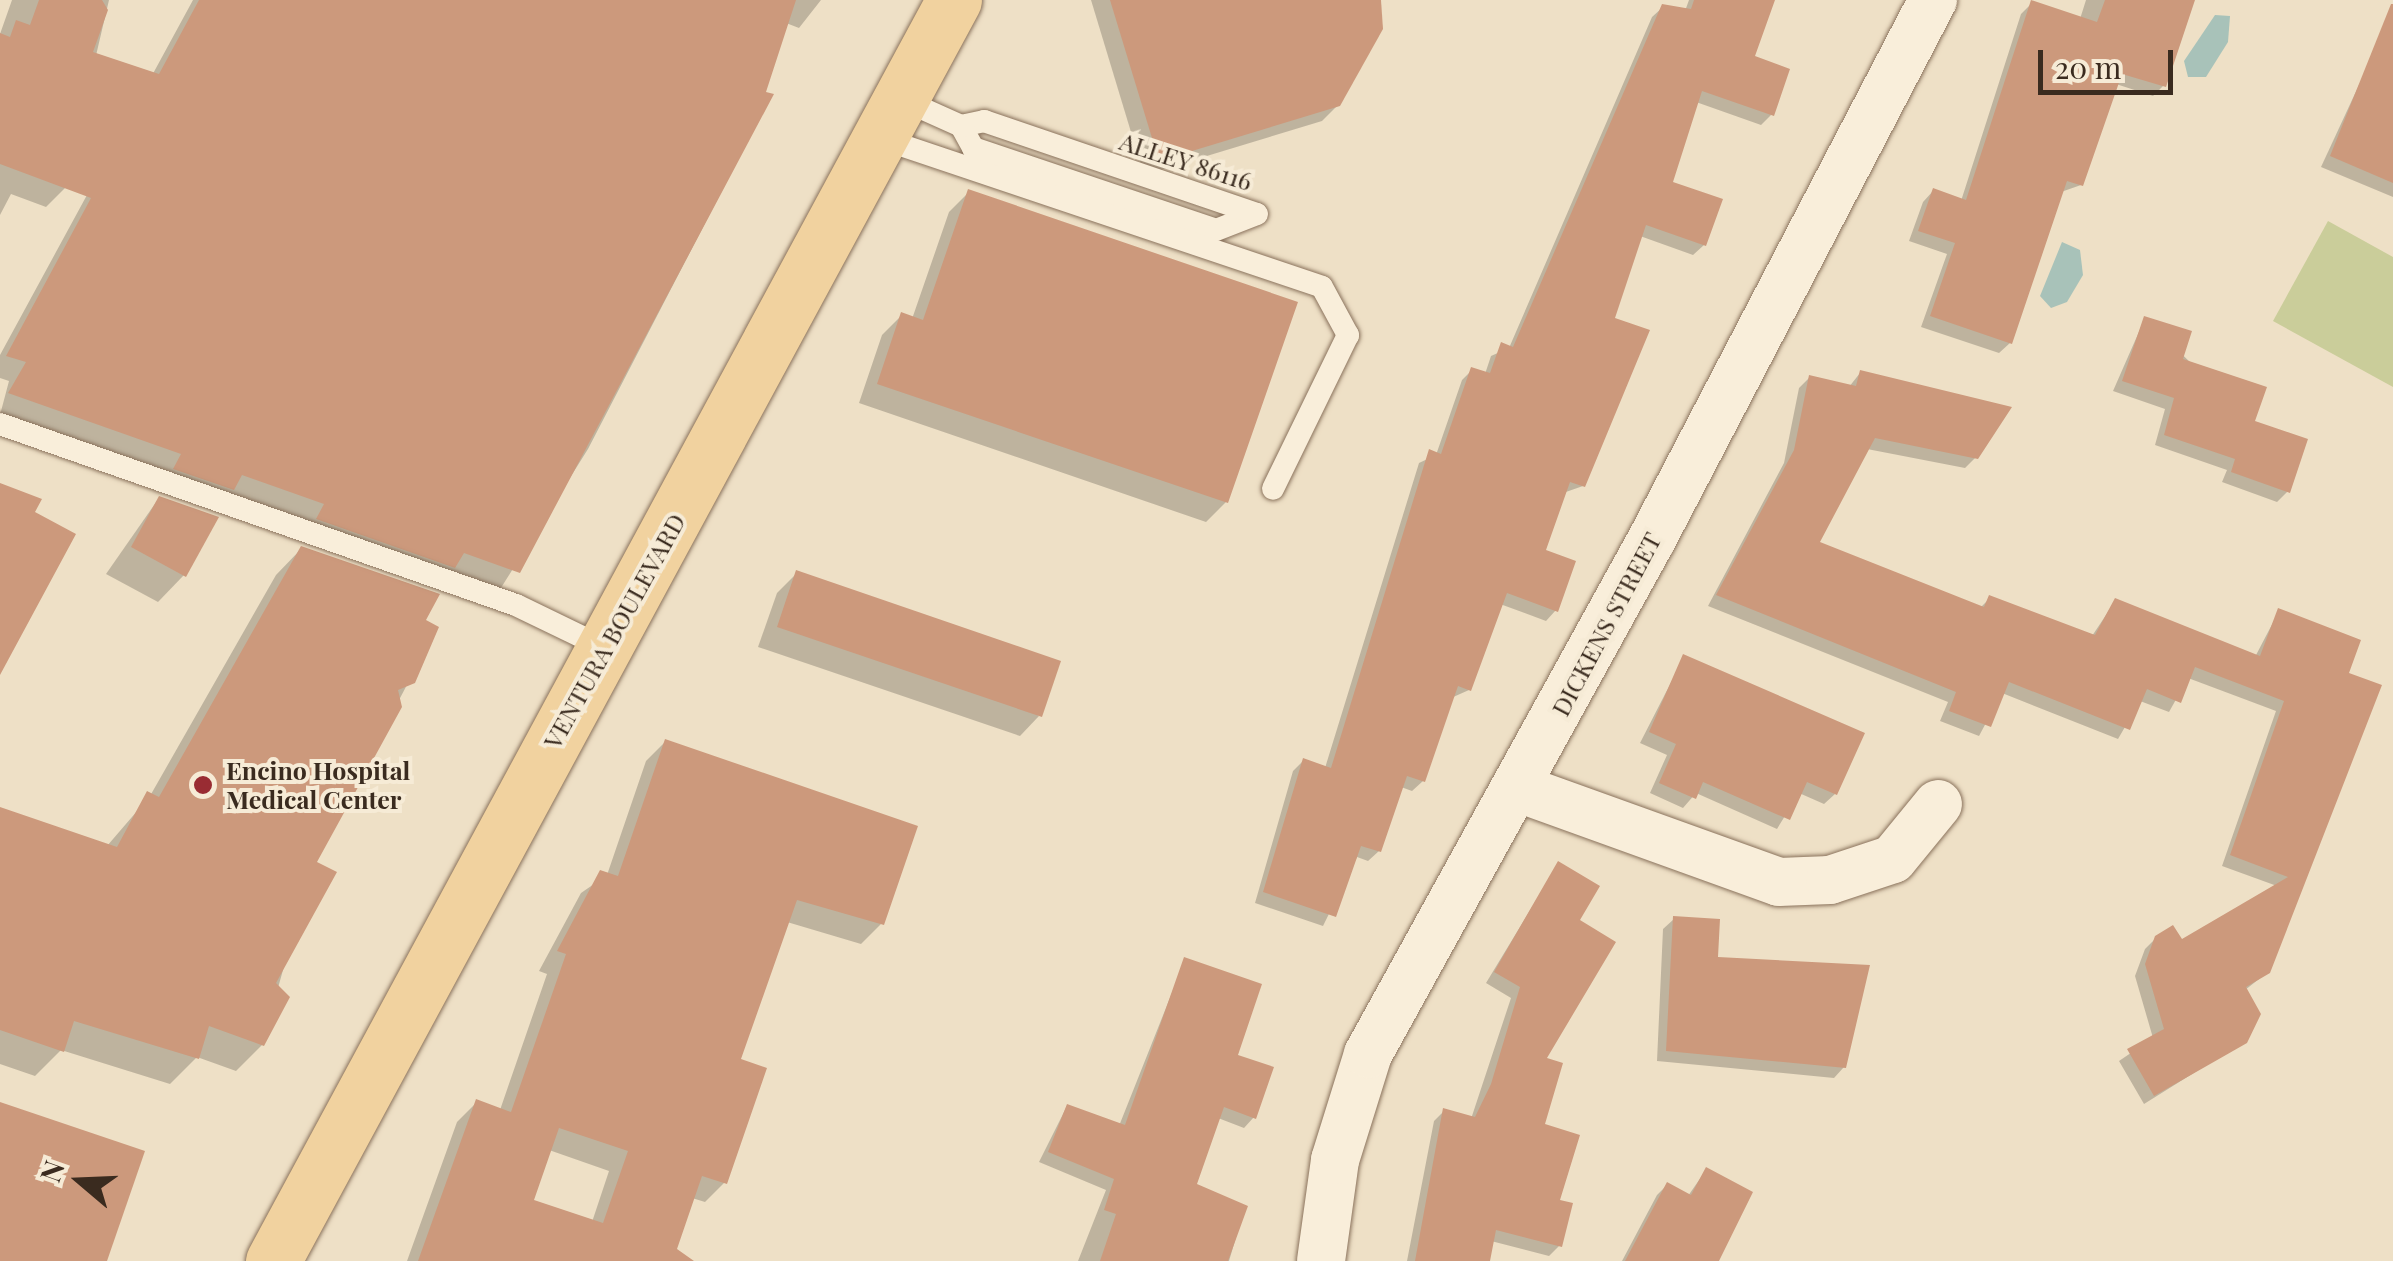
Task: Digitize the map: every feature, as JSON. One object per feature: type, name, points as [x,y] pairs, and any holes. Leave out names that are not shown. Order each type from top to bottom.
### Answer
[{"type":"main road","name":"VENTURA BOULEVARD","points":[[273,1261],[954,0]]},
{"type":"street","name":"DICKENS STREET","points":[[1321,1261],[1334,1160],[1368,1054],[1518,788],[1933,0]]},
{"type":"street","points":[[1518,788],[1779,882],[1830,880],[1893,859],[1938,804]]},
{"type":"lane","name":"ALLEY 86116","points":[[891,119],[961,126],[984,122],[1257,214],[1216,230],[973,148],[961,126]]},
{"type":"lane","points":[[891,119],[1322,286],[1348,335],[1273,488]]},
{"type":"lane","points":[[0,424],[516,605],[605,648]]},
{"type":"green space","points":[[2328,221],[2393,257],[2393,387],[2273,321]]},
{"type":"water","points":[[2215,15],[2230,16],[2228,42],[2206,77],[2188,77],[2184,61]]},
{"type":"water","points":[[2062,242],[2080,250],[2083,275],[2067,302],[2051,308],[2040,296]]},
{"type":"building","points":[[39,0],[102,0],[108,10],[93,52],[159,74],[199,0],[796,0],[766,92],[774,94],[520,573],[464,553],[455,568],[316,519],[324,504],[242,475],[234,490],[173,469],[181,454],[8,393],[26,362],[6,356],[91,198],[0,164],[0,33],[10,37],[16,20],[30,25]]},
{"type":"building","points":[[1110,0],[1381,0],[1383,29],[1340,106],[1159,161]]},
{"type":"building","points":[[1694,0],[1775,0],[1755,56],[1790,69],[1774,116],[1702,91],[1673,182],[1723,199],[1706,246],[1646,225],[1615,318],[1650,330],[1585,487],[1570,482],[1546,550],[1576,561],[1558,612],[1507,593],[1471,691],[1458,686],[1425,782],[1407,776],[1381,852],[1361,846],[1336,917],[1263,892],[1303,758],[1331,768],[1429,449],[1441,454],[1471,367],[1490,373],[1501,342],[1513,347],[1662,4],[1691,9]]},
{"type":"building","points":[[2031,0],[2097,22],[2105,0],[2195,0],[2166,87],[2122,74],[2083,186],[2067,181],[2012,344],[1930,316],[1955,243],[1918,231],[1933,188],[1966,200]]},
{"type":"building","points":[[2393,4],[2393,183],[2330,156]]},
{"type":"building","points":[[968,189],[1298,302],[1228,503],[877,384],[901,312],[923,320]]},
{"type":"building","points":[[2144,316],[2192,331],[2183,359],[2267,387],[2255,421],[2308,439],[2290,493],[2231,472],[2235,459],[2164,435],[2174,398],[2122,381]]},
{"type":"building","points":[[1860,370],[2012,407],[1978,459],[1875,438],[1820,542],[1984,607],[1989,595],[2095,635],[2115,598],[2260,656],[2278,608],[2361,640],[2349,673],[2382,685],[2270,973],[2246,987],[2261,1014],[2247,1043],[2154,1096],[2127,1049],[2164,1029],[2145,964],[2155,936],[2173,925],[2182,939],[2288,877],[2230,855],[2284,701],[2195,667],[2181,703],[2147,689],[2130,730],[2009,682],[1991,727],[1949,711],[1956,692],[1716,595],[1794,450],[1809,375],[1856,386]]},
{"type":"building","points":[[0,483],[42,499],[35,512],[76,534],[0,675]]},
{"type":"building","points":[[159,496],[219,517],[186,577],[131,547]]},
{"type":"building","points":[[301,546],[440,594],[426,620],[439,627],[415,683],[398,690],[402,707],[317,862],[337,872],[276,983],[290,997],[264,1046],[209,1026],[199,1059],[74,1021],[64,1052],[0,1030],[0,807],[117,847],[147,791],[159,797]]},
{"type":"building","points":[[796,570],[1061,661],[1042,717],[777,627]]},
{"type":"building","points":[[1683,654],[1865,733],[1837,795],[1807,782],[1790,820],[1703,782],[1696,799],[1659,783],[1676,744],[1649,732]]},
{"type":"building","points":[[665,739],[918,826],[884,925],[797,900],[741,1059],[767,1068],[727,1184],[702,1176],[677,1249],[694,1261],[418,1261],[476,1099],[511,1112],[566,954],[557,951],[600,870],[618,876]],"holes":[[[559,1128],[628,1151],[603,1223],[534,1200]]]},
{"type":"building","points":[[1558,861],[1600,886],[1580,920],[1616,942],[1547,1058],[1563,1063],[1545,1124],[1580,1135],[1560,1200],[1573,1203],[1562,1247],[1496,1230],[1490,1261],[1415,1261],[1443,1108],[1475,1117],[1491,1084],[1520,987],[1494,972]]},
{"type":"building","points":[[1673,916],[1720,919],[1718,957],[1870,965],[1846,1068],[1666,1051]]},
{"type":"building","points":[[1184,957],[1262,984],[1238,1055],[1274,1067],[1256,1119],[1224,1107],[1197,1184],[1248,1206],[1228,1261],[1100,1261],[1116,1214],[1104,1210],[1114,1179],[1048,1152],[1067,1104],[1125,1125]]},
{"type":"building","points":[[0,1102],[145,1151],[107,1261],[0,1261]]},
{"type":"building","points":[[1706,1167],[1753,1192],[1719,1261],[1625,1261],[1667,1182],[1691,1195]]},
{"type":"place","name":"Encino Hospital Medical Center","points":[[203,785]]}]
